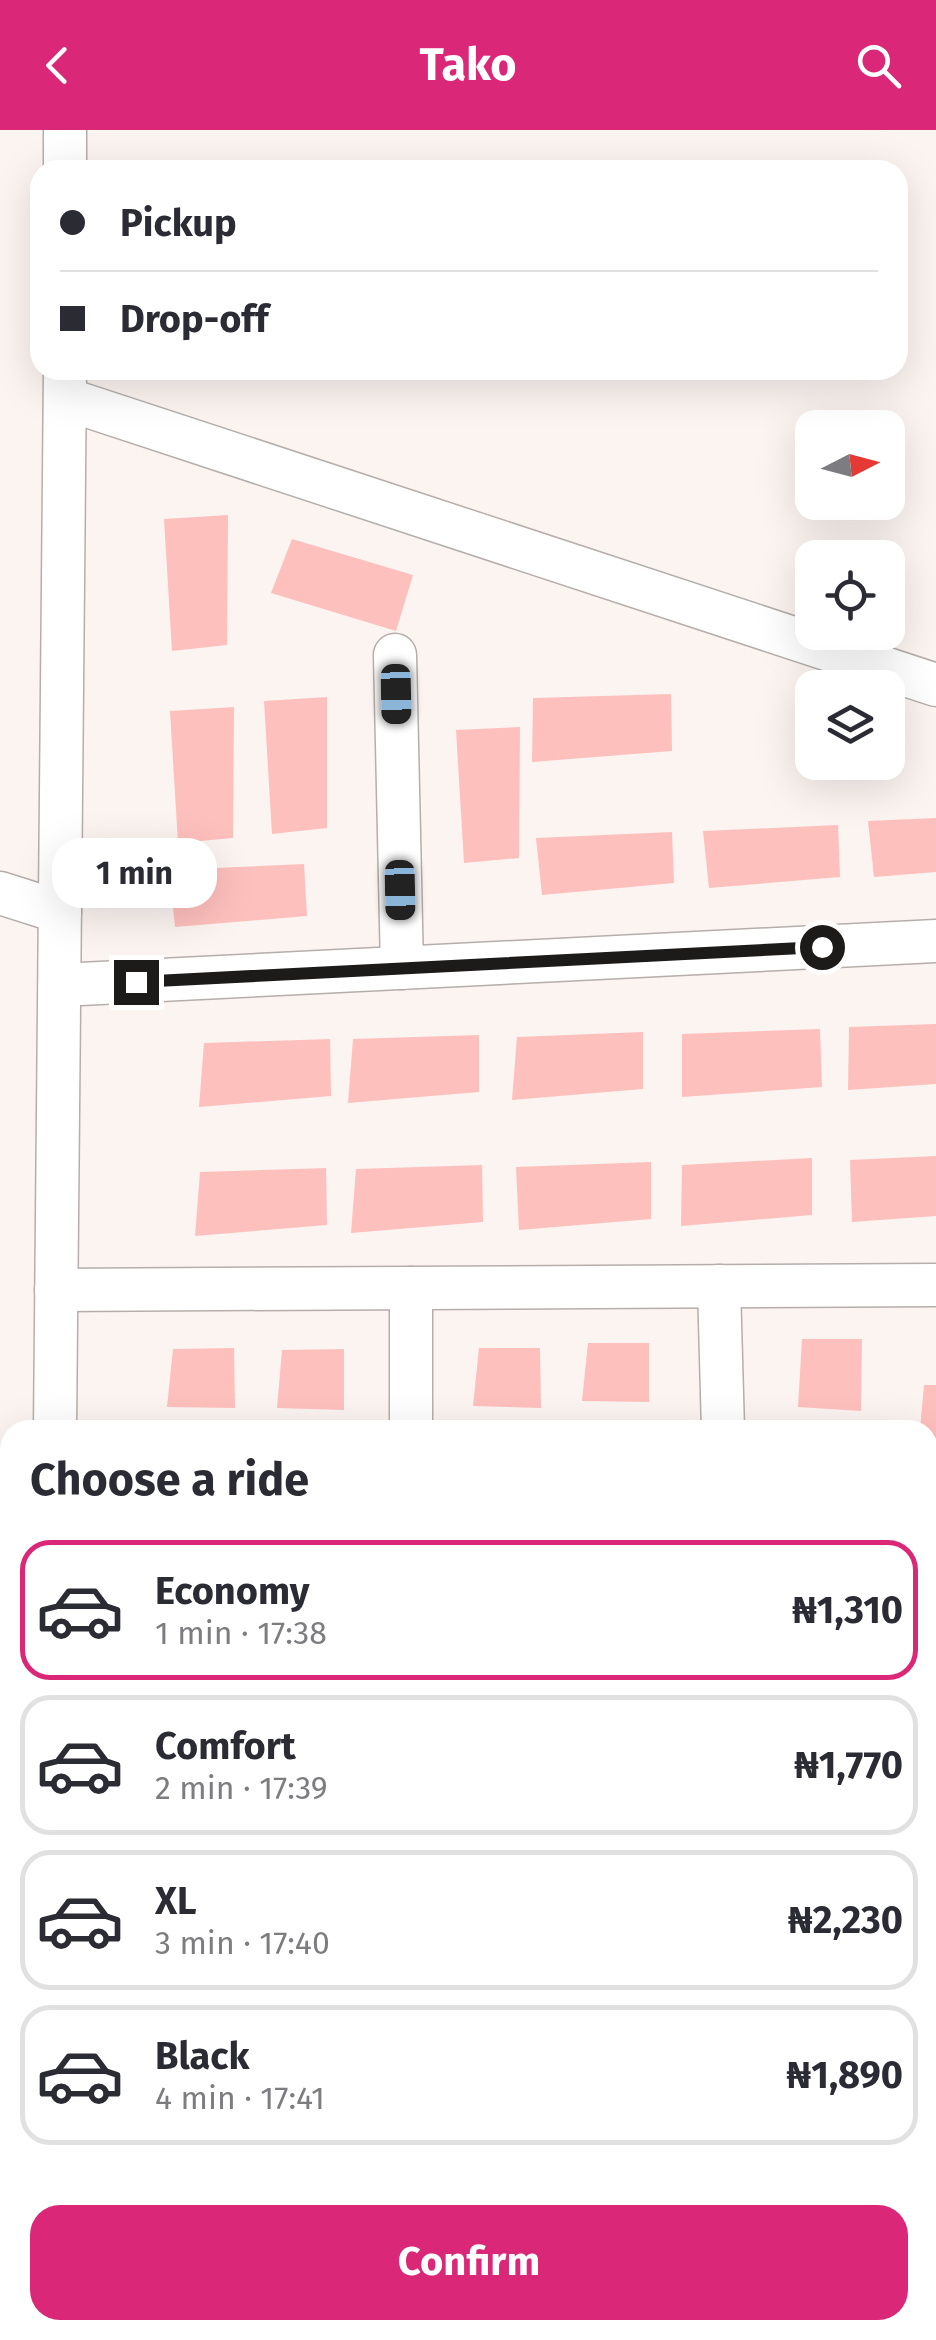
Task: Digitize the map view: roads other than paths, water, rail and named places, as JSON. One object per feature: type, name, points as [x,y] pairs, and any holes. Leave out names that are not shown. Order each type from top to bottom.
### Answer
[{"type":"street","points":[[65,130],[65,160]]},
{"type":"street","points":[[55,1420],[66,385],[936,685]]},
{"type":"street","points":[[395,655],[402,968]]},
{"type":"street","points":[[0,893],[60,912]]},
{"type":"street","points":[[60,985],[936,941]]},
{"type":"street","points":[[56,1290],[936,1284]]},
{"type":"street","points":[[719,1286],[722,1420]]},
{"type":"street","points":[[411,1288],[411,1420]]}]
